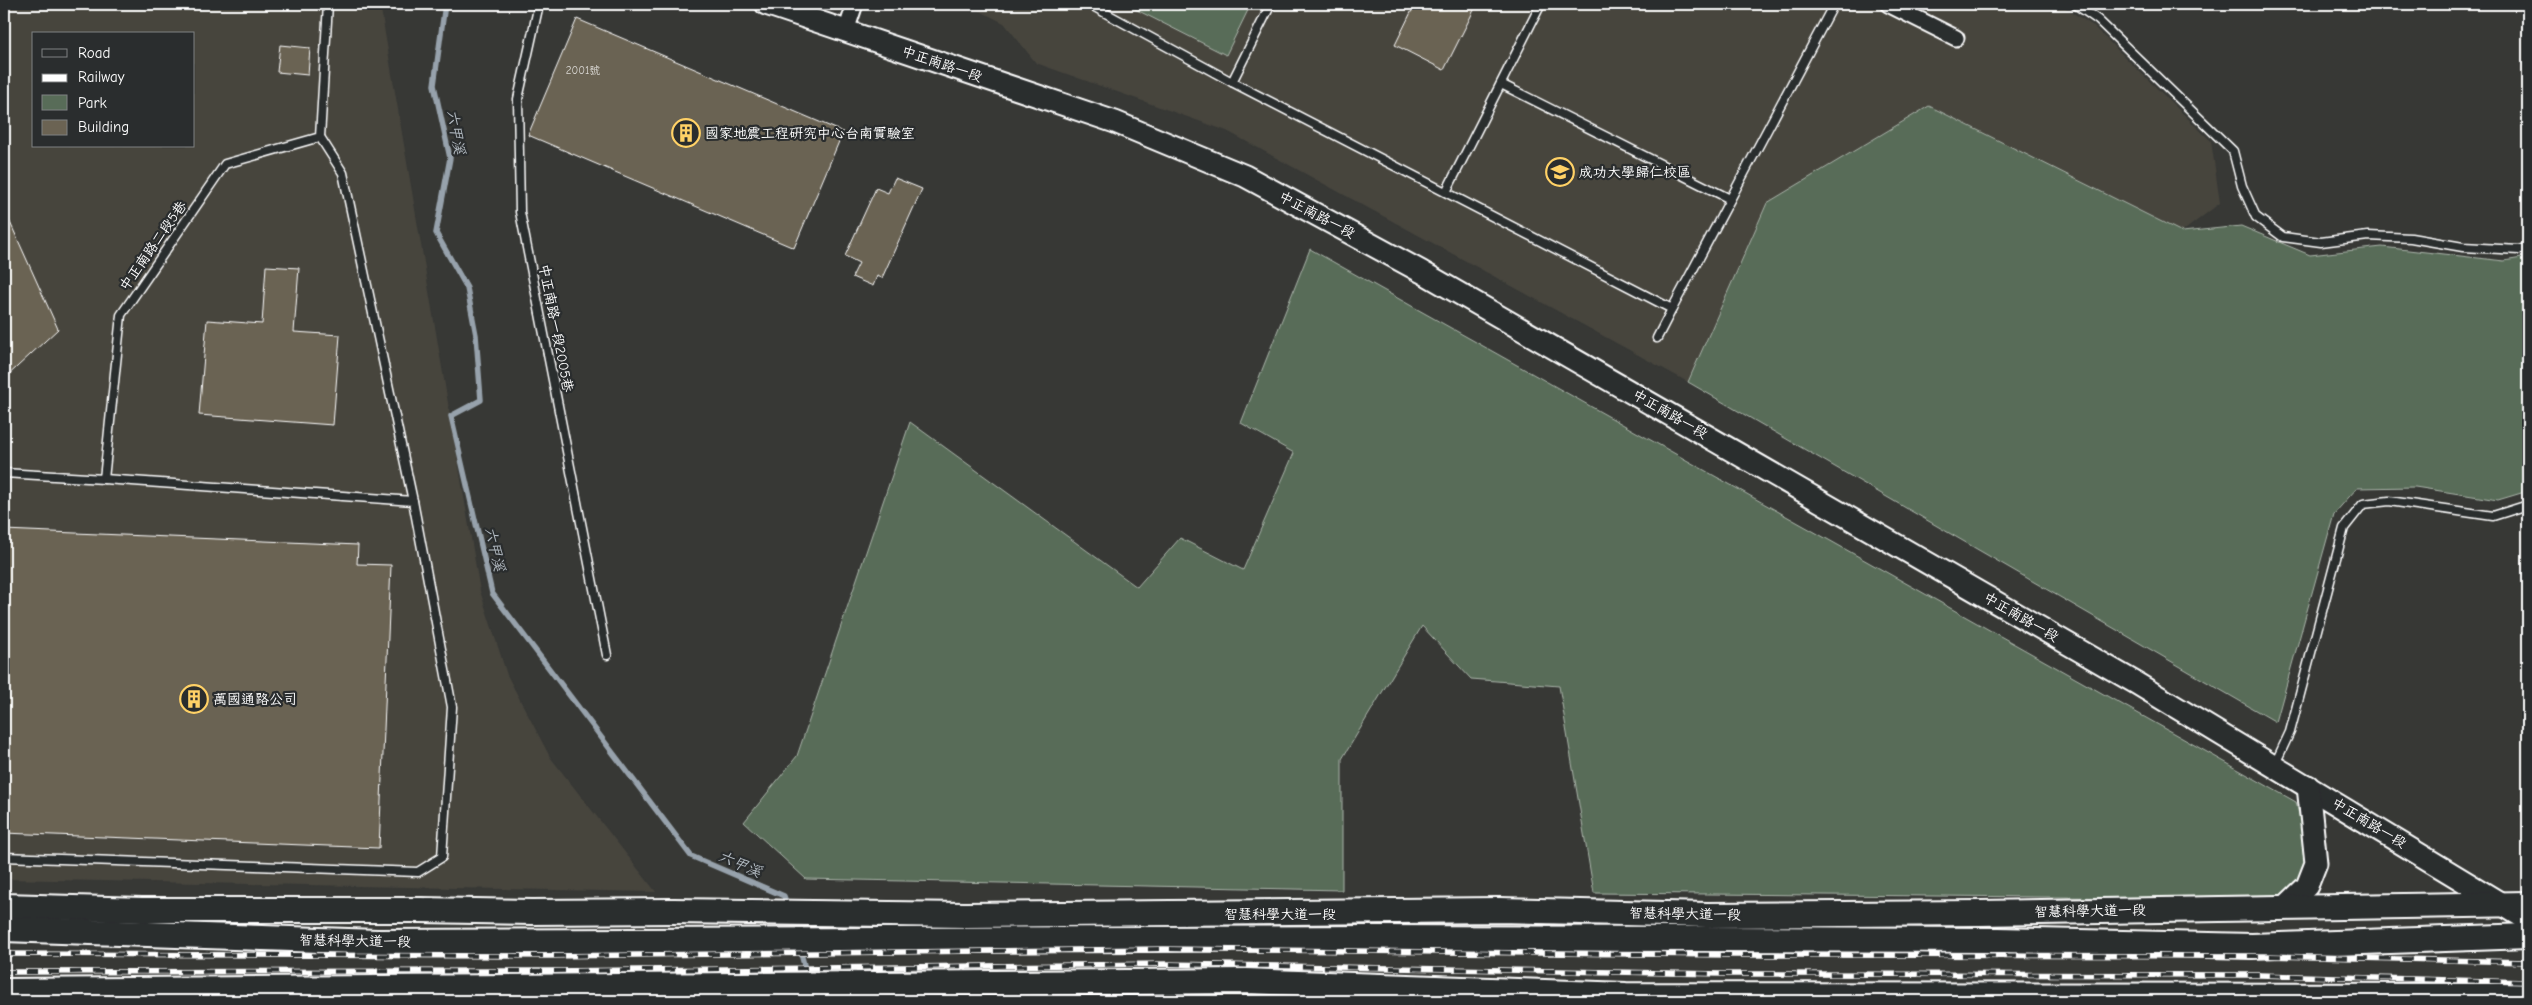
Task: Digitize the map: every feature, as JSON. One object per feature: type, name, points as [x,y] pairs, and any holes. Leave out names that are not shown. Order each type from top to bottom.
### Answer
[{"type":"main road","name":"智慧科學大道一段","points":[[532,912],[674,910],[842,914],[1296,914],[1499,910],[1756,915],[2528,904]]},
{"type":"main road","points":[[4,906],[142,910],[532,912]]},
{"type":"main road","points":[[377,942],[532,912]]},
{"type":"main road","points":[[1756,915],[1870,940]]},
{"type":"main road","name":"智慧科學大道一段","points":[[4,929],[377,942],[868,942],[1365,938],[1999,940],[2252,946],[2528,936]]},
{"type":"main road","points":[[14,990],[1246,981],[1626,995],[2528,996]]},
{"type":"street","name":"中正南路一段","points":[[766,4],[1115,122],[1245,176],[1422,272],[2136,683],[2528,920]]},
{"type":"street","points":[[846,31],[855,4]]},
{"type":"street","points":[[1888,4],[1956,38]]},
{"type":"street","points":[[2284,908],[2308,886],[2316,863],[2308,786]]},
{"type":"lane","points":[[4,858],[418,872],[442,857],[452,708],[413,501],[344,173],[320,137],[328,4]]},
{"type":"lane","name":"中正南路一段2005巷","points":[[539,4],[518,99],[520,212],[607,655]]},
{"type":"lane","points":[[1089,4],[1232,82],[1672,309]]},
{"type":"lane","points":[[1232,82],[1271,4]]},
{"type":"lane","points":[[1446,192],[1541,4]]},
{"type":"lane","points":[[1657,338],[1834,4]]},
{"type":"lane","points":[[2075,4],[2098,20],[2234,151],[2242,186],[2256,217],[2283,237],[2320,242],[2368,236],[2410,238],[2463,247],[2519,250],[2528,247]]},
{"type":"lane","points":[[1501,84],[1730,199]]},
{"type":"lane","name":"中正南路二段5巷","points":[[104,479],[121,315],[225,164],[320,137]]},
{"type":"lane","points":[[4,473],[413,501]]},
{"type":"lane","points":[[2274,766],[2290,732],[2344,528],[2363,504],[2389,501],[2493,516],[2528,505]]},
{"type":"shaded area","points":[[4,4],[380,4],[480,591],[507,675],[550,757],[656,892],[4,879]]},
{"type":"shaded area","name":"成功大學歸仁校區","points":[[966,4],[2059,4],[2092,25],[2211,141],[2220,203],[2182,232],[1929,106],[1767,203],[1688,382],[1227,131],[1036,63],[1004,23]]},
{"type":"green space","points":[[1125,4],[1251,4],[1226,55]]},
{"type":"green space","points":[[1929,106],[2182,232],[2241,226],[2310,255],[2382,247],[2504,261],[2528,257],[2528,491],[2498,500],[2415,487],[2357,488],[2334,514],[2276,722],[1688,382],[1767,203]]},
{"type":"green space","points":[[1310,249],[2296,802],[2310,862],[2302,876],[2277,899],[1594,893],[1559,686],[1471,679],[1422,626],[1342,759],[1342,890],[806,879],[744,822],[797,756],[910,422],[1137,587],[1180,538],[1243,570],[1294,453],[1241,423]]},
{"type":"building","points":[[1415,4],[1477,4],[1444,70],[1395,45]]},
{"type":"building","name":"國家地震工程研究中心台南實驗室","points":[[577,19],[843,132],[794,248],[528,135]]},
{"type":"building","points":[[280,45],[310,48],[308,75],[277,72]]},
{"type":"building","points":[[895,178],[922,189],[882,278],[877,276],[873,286],[852,277],[859,263],[845,256],[876,188],[888,193]]},
{"type":"building","points":[[4,209],[58,329],[4,379]]},
{"type":"building","points":[[266,266],[299,268],[294,332],[340,335],[333,425],[199,415],[207,320],[262,324]]},
{"type":"building","name":"萬國通路公司","points":[[4,530],[358,545],[357,564],[391,565],[379,848],[4,833]]},
{"type":"waterway","name":"六甲溪","points":[[445,4],[434,85],[450,158],[436,233],[467,288],[476,335],[481,400],[451,416],[492,593],[691,856],[784,896],[788,908]]},
{"type":"waterway","name":"六甲溪","points":[[799,946],[808,980]]},
{"type":"waterway","name":"六甲溪","points":[[811,989],[815,1001]]},
{"type":"railway","points":[[4,954],[548,956],[1163,949],[1727,955],[2265,956],[2528,962]]},
{"type":"railway","points":[[4,972],[550,971],[1165,964],[1722,974],[2259,975],[2528,982]]},
{"type":"place","name":"國家地震工程研究中心台南實驗室","points":[[686,133]]},
{"type":"place","name":"成功大學歸仁校區","points":[[1560,172]]},
{"type":"place","name":"萬國通路公司","points":[[194,699]]}]
